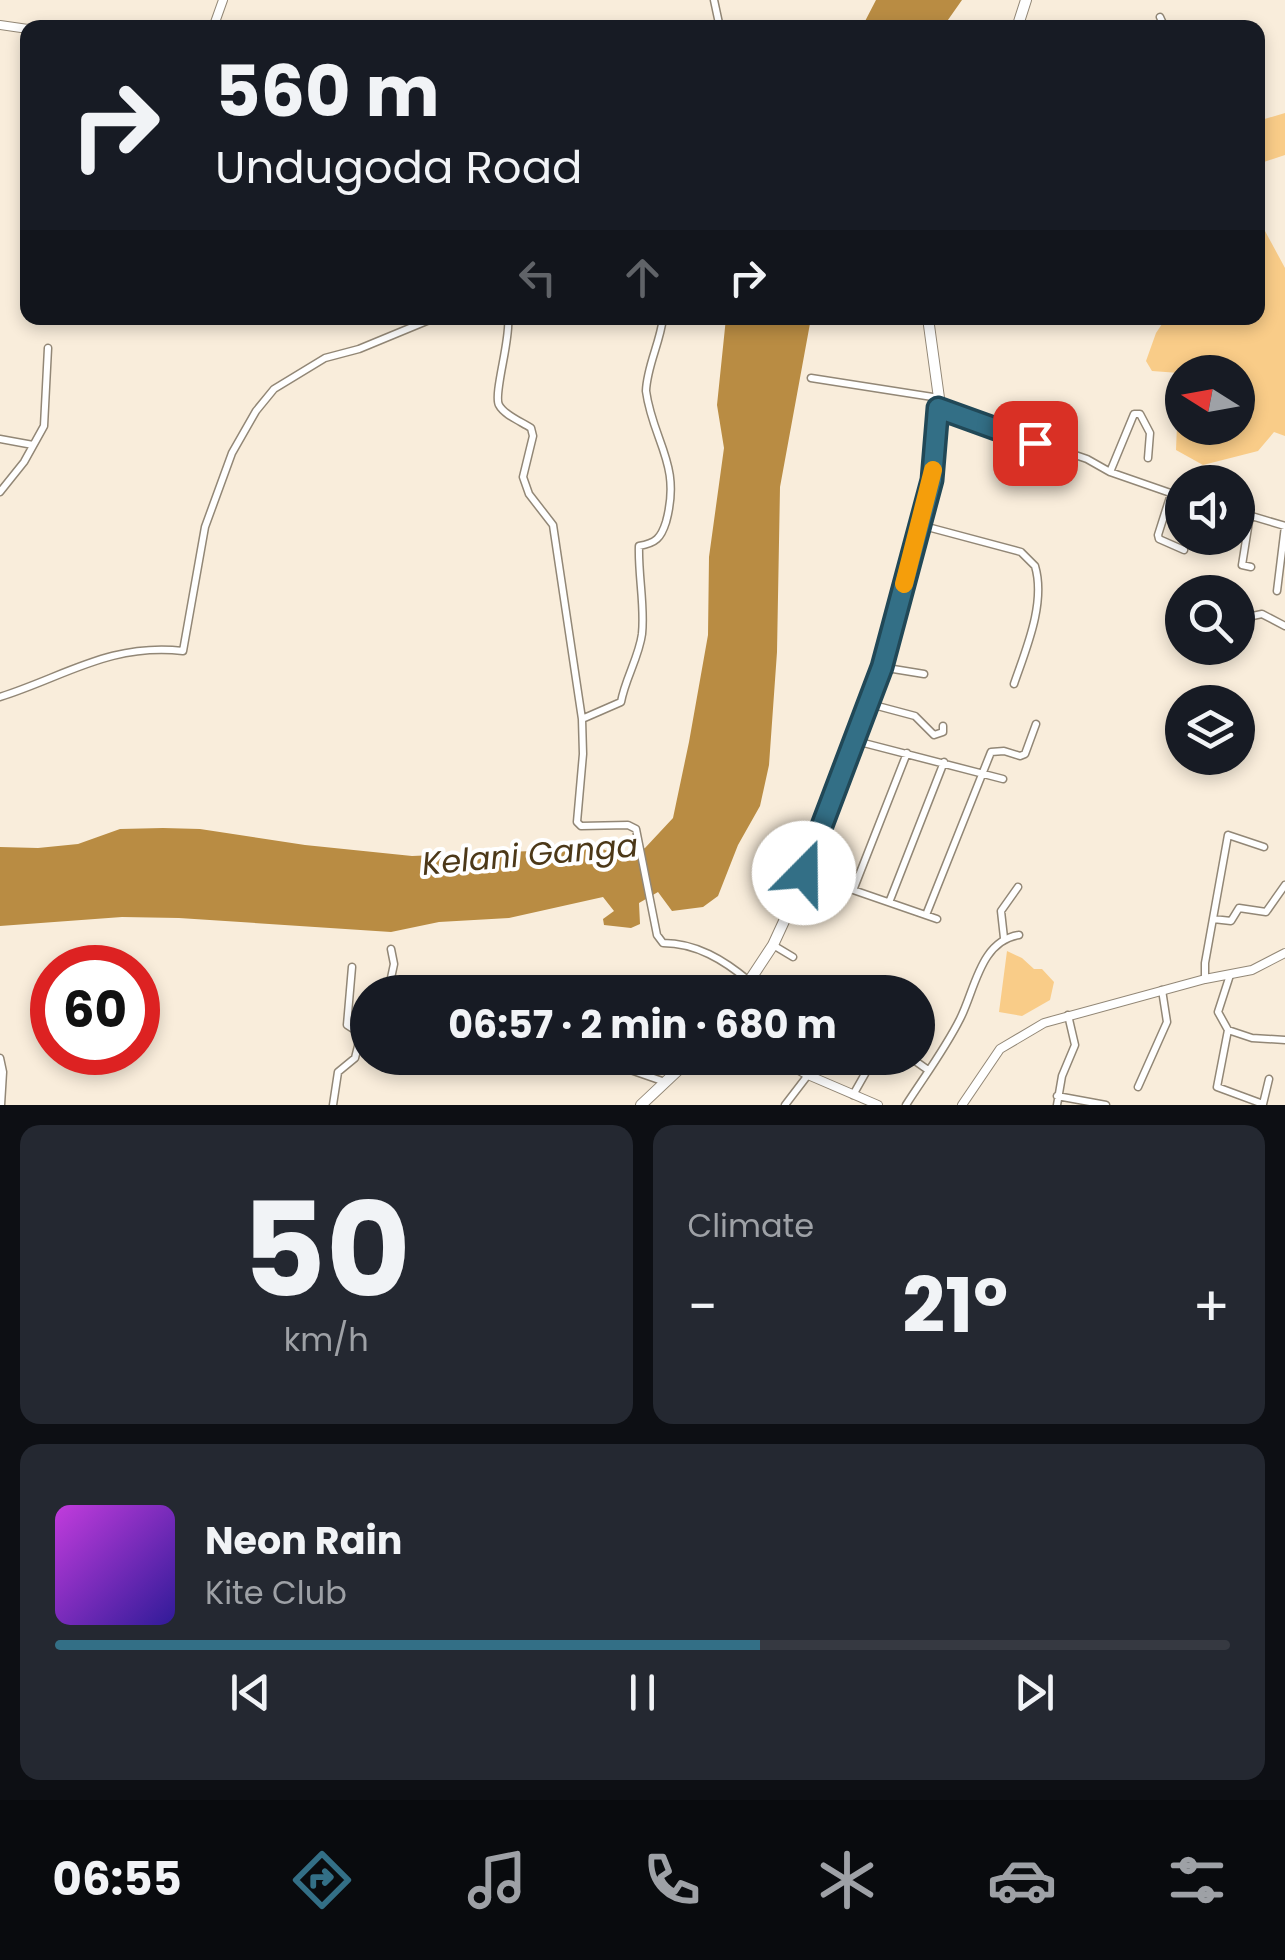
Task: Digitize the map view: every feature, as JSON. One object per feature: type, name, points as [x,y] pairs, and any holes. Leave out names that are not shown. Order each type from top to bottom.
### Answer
[{"type":"main road","points":[[754,975],[773,945],[804,873],[882,667],[932,480],[939,403],[929,325]]},
{"type":"main road","points":[[640,1105],[673,1075]]},
{"type":"street","points":[[0,698],[108,656],[154,649],[184,652],[205,527],[232,453],[256,411],[274,389],[326,358],[417,325]]},
{"type":"street","points":[[508,325],[508,348],[497,396],[499,406],[531,428],[533,436],[523,478],[553,526],[582,719],[577,822],[581,826],[628,825],[639,832],[657,935],[663,943],[717,958],[740,975]]},
{"type":"street","points":[[582,719],[621,702],[624,683],[642,638],[639,546],[652,544],[662,535],[670,506],[672,477],[646,391],[662,325]]},
{"type":"street","points":[[0,492],[24,462],[44,426],[48,348]]},
{"type":"street","points":[[811,378],[939,403],[1165,492]]},
{"type":"street","points":[[1110,472],[1134,414],[1140,414],[1150,432],[1148,458]]},
{"type":"street","points":[[0,439],[33,445]]},
{"type":"street","points":[[1165,513],[1158,535],[1165,541]]},
{"type":"street","points":[[1255,517],[1285,526],[1278,590]]},
{"type":"street","points":[[920,525],[1021,552],[1035,566],[1036,603],[1028,645],[1014,684]]},
{"type":"street","points":[[1244,555],[1242,565],[1251,567]]},
{"type":"street","points":[[1255,615],[1262,614],[1285,626]]},
{"type":"street","points":[[882,667],[924,674]]},
{"type":"street","points":[[870,704],[901,711],[934,735],[943,732],[943,726]]},
{"type":"street","points":[[918,720],[931,722]]},
{"type":"street","points":[[926,915],[991,752],[1025,754],[1036,724]]},
{"type":"street","points":[[856,741],[1002,779]]},
{"type":"street","points":[[854,888],[907,753]]},
{"type":"street","points":[[890,900],[944,762]]},
{"type":"street","points":[[1205,979],[1204,963],[1228,835],[1264,847]]},
{"type":"street","points":[[804,873],[937,919]]},
{"type":"street","points":[[1214,919],[1231,921],[1239,908],[1266,912],[1285,884]]},
{"type":"street","points":[[1004,938],[1002,911],[1018,887]]},
{"type":"street","points":[[935,1059],[961,1018],[990,952],[1004,938],[1019,935]]},
{"type":"street","points":[[773,945],[792,957]]},
{"type":"street","points":[[391,949],[392,975]]},
{"type":"street","points":[[962,1105],[1000,1049],[1044,1024],[1068,1014],[1252,970],[1285,953]]},
{"type":"street","points":[[351,975],[352,967]]},
{"type":"street","points":[[1230,976],[1218,1012],[1228,1030],[1217,1087],[1264,1104],[1268,1079]]},
{"type":"street","points":[[350,990],[350,1027]]},
{"type":"street","points":[[1138,1087],[1166,1022],[1162,990]]},
{"type":"street","points":[[1068,1014],[1075,1045],[1057,1100],[1106,1105]]},
{"type":"street","points":[[1228,1030],[1252,1038],[1285,1040]]},
{"type":"street","points":[[0,1058],[2,1105]]},
{"type":"street","points":[[333,1105],[338,1072],[350,1062]]},
{"type":"street","points":[[646,1075],[666,1082]]},
{"type":"street","points":[[854,1095],[865,1075]]},
{"type":"street","points":[[906,1105],[925,1075]]},
{"type":"street","points":[[785,1105],[808,1076],[878,1105]]},
{"type":"shaded area","points":[[1285,113],[1285,155],[1265,162],[1265,119]]},
{"type":"shaded area","points":[[1265,231],[1285,268],[1285,436],[1274,432],[1258,451],[1203,465],[1176,450],[1176,445],[1255,445],[1255,355],[1165,355],[1165,372],[1152,371],[1146,361],[1161,325],[1265,325]]},
{"type":"shaded area","points":[[1007,951],[1034,969],[1042,969],[1054,982],[1050,1000],[1022,1016],[999,1012]]},
{"type":"water","points":[[876,0],[962,0],[948,20],[866,20]]},
{"type":"water","name":"Kelani Ganga","points":[[725,325],[810,325],[780,487],[777,652],[769,765],[760,806],[738,845],[718,896],[703,907],[672,911],[658,892],[639,903],[640,924],[631,928],[604,925],[603,919],[614,911],[603,897],[509,918],[439,922],[391,932],[122,917],[0,926],[0,847],[78,844],[120,829],[200,829],[412,856],[600,848],[623,857],[645,848],[673,818],[708,635],[709,557],[724,448],[717,405]]},
{"type":"slow traffic","points":[[904,584],[933,470]]},
{"type":"route","points":[[804,873],[882,667],[932,480],[938,408],[1035,443]]}]
